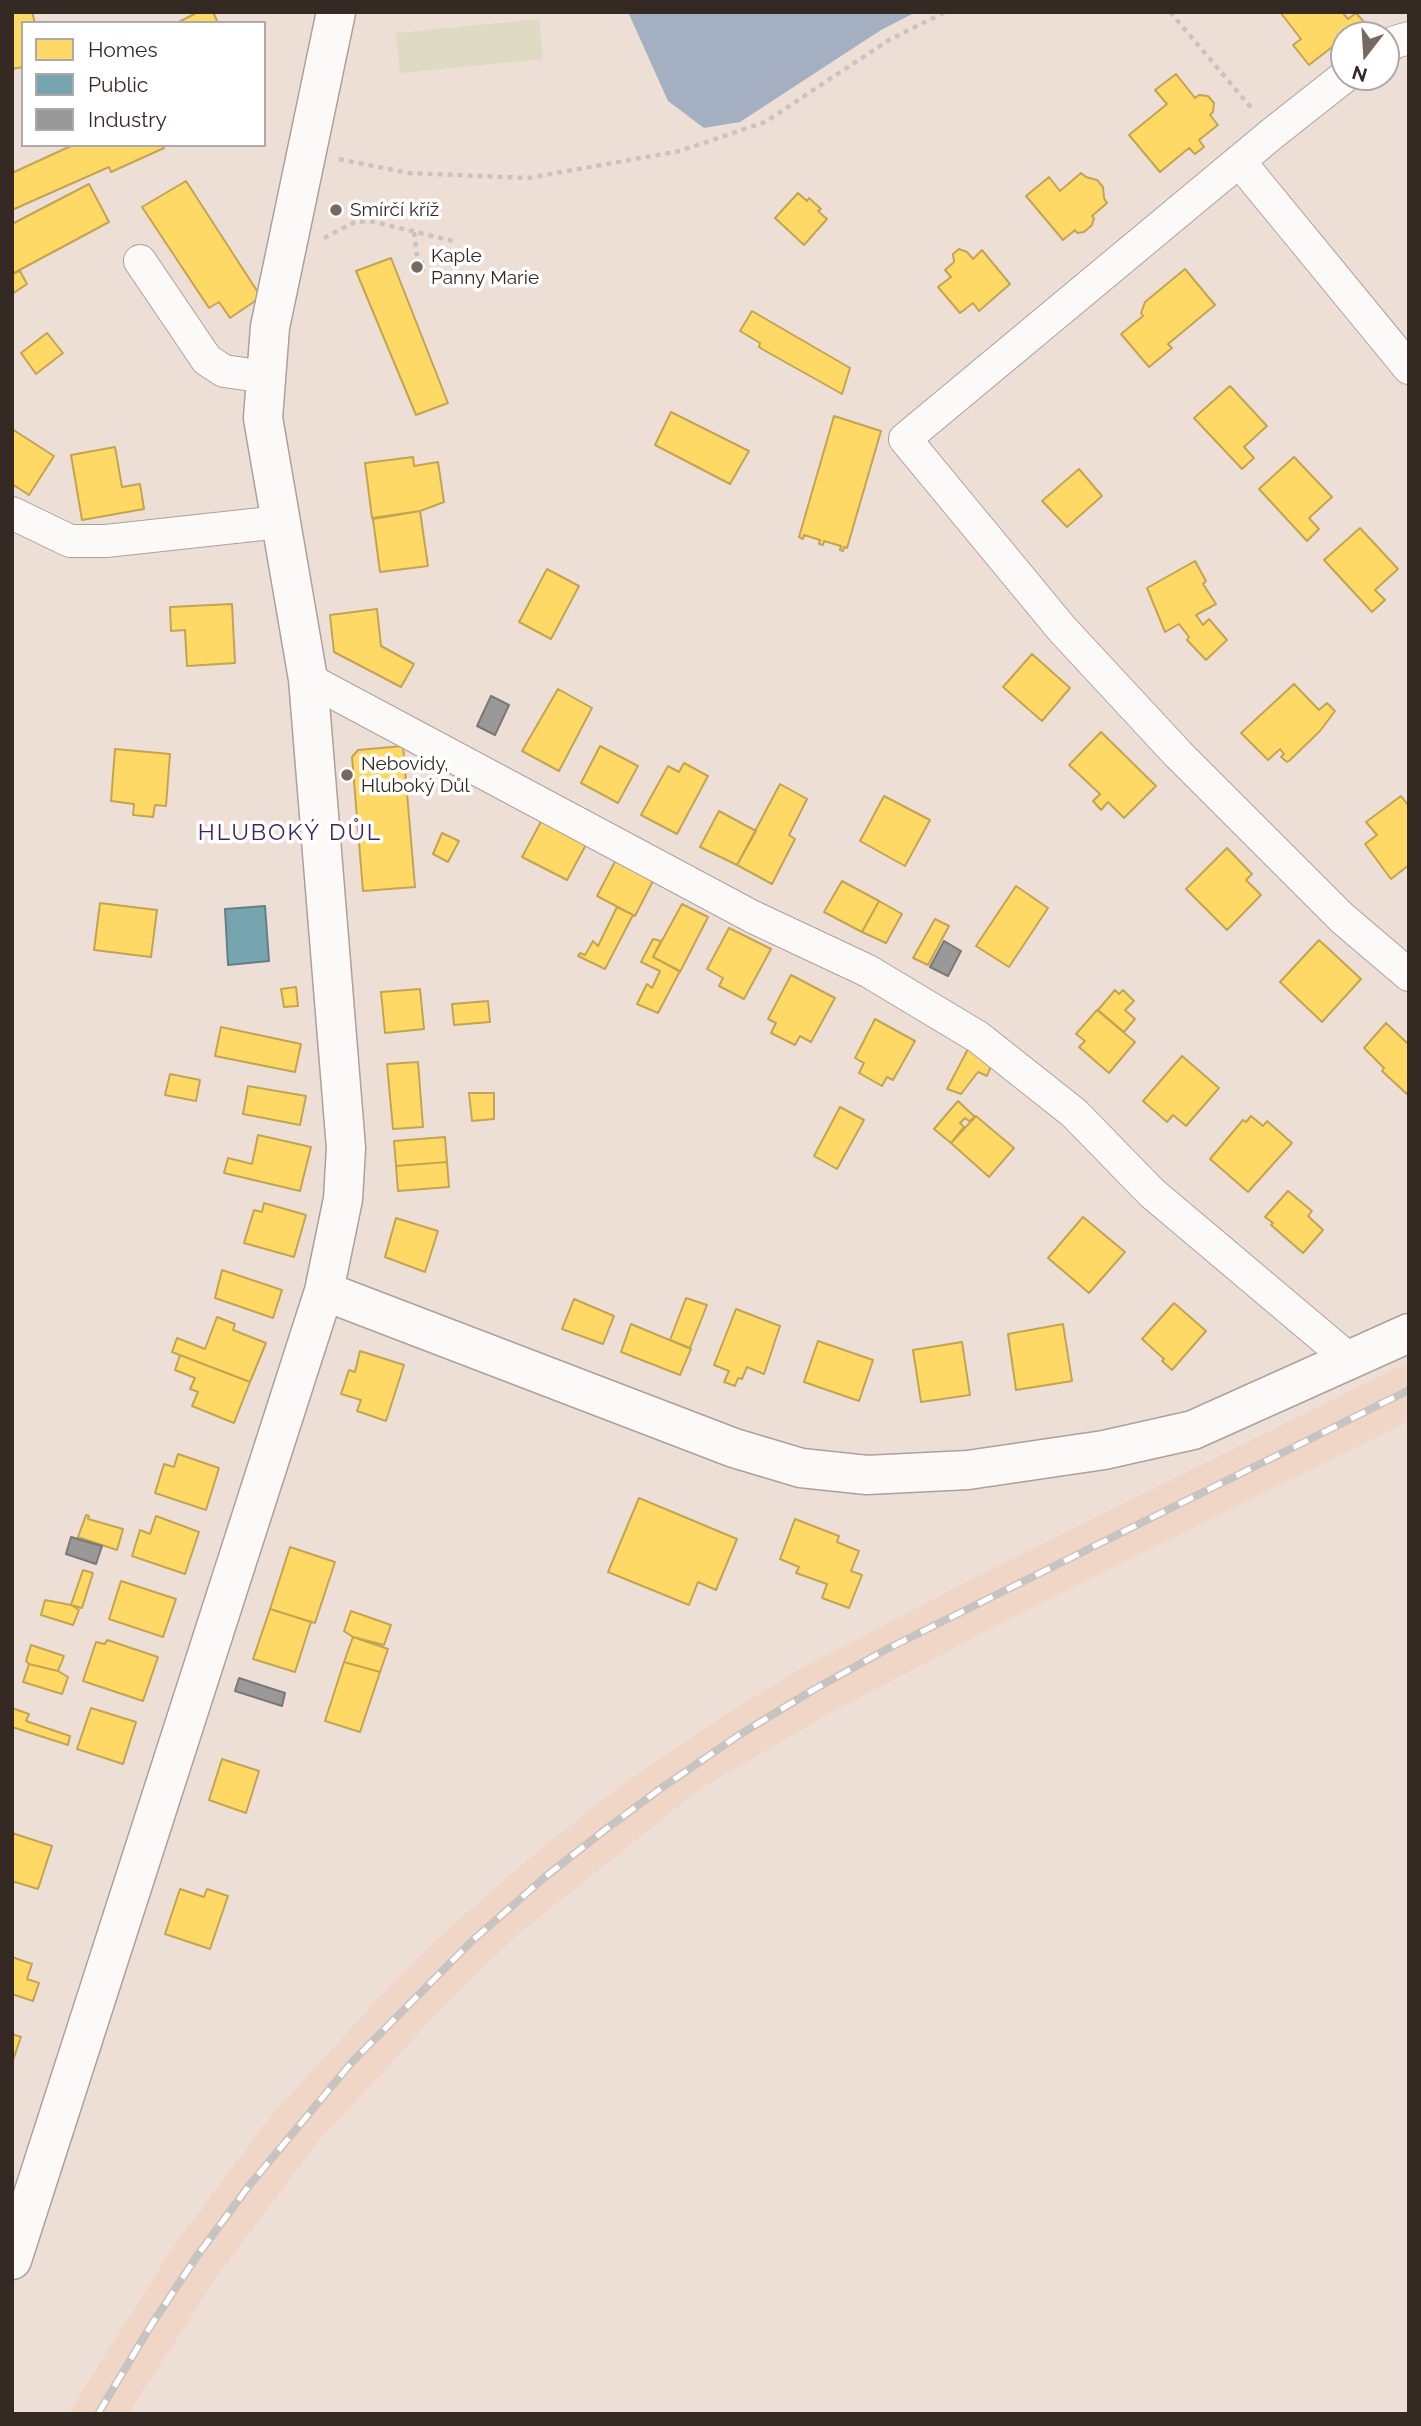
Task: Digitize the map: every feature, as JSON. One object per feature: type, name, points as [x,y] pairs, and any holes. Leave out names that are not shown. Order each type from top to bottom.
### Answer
[{"type":"street","points":[[12,2260],[324,1292],[343,1199],[346,1148],[308,679],[263,418],[270,327],[336,12]]},
{"type":"street","points":[[1330,88],[1272,133],[905,439],[1062,629],[1169,744],[1342,918],[1409,975]]},
{"type":"street","points":[[1239,161],[1409,368]]},
{"type":"street","points":[[139,261],[207,360],[224,371],[266,377]]},
{"type":"street","points":[[12,513],[70,541],[106,541],[280,522]]},
{"type":"street","points":[[308,679],[753,917],[868,971],[978,1037],[1074,1113],[1152,1193],[1350,1360]]},
{"type":"street","points":[[324,1292],[734,1448],[801,1468],[867,1475],[968,1470],[1104,1450],[1193,1430],[1409,1333]]},
{"type":"path","points":[[306,152],[409,173],[528,178],[680,151],[765,122],[889,40],[946,12]]},
{"type":"path","points":[[1170,12],[1272,133]]},
{"type":"path","points":[[319,242],[355,222],[370,221],[453,241]]},
{"type":"path","points":[[414,232],[416,256]]},
{"type":"shaded area","points":[[539,19],[543,59],[400,73],[396,33]]},
{"type":"shaded area","points":[[1409,1362],[1409,1421],[1009,1619],[830,1713],[700,1789],[518,1934],[430,2021],[316,2144],[220,2272],[128,2414],[68,2414],[177,2241],[275,2111],[392,1984],[456,1922],[591,1809],[726,1714],[804,1667],[986,1572]]},
{"type":"water","points":[[628,12],[916,12],[881,30],[740,122],[704,128],[668,101]]},
{"type":"building: Homes","points":[[12,12],[32,12],[34,21],[21,21],[21,67],[12,69]]},
{"type":"building: Homes","points":[[198,12],[213,12],[217,21],[181,21]]},
{"type":"building: Homes","points":[[1280,12],[1342,12],[1348,19],[1356,13],[1363,21],[1330,21],[1330,49],[1309,65],[1293,45],[1301,39]]},
{"type":"building: Homes","points":[[1176,74],[1195,98],[1199,95],[1208,96],[1214,103],[1210,115],[1218,125],[1199,140],[1204,147],[1195,154],[1189,148],[1160,172],[1129,135],[1167,104],[1155,90]]},
{"type":"building: Homes","points":[[69,147],[164,148],[111,172],[109,167],[12,210],[12,173]]},
{"type":"building: Homes","points":[[1081,173],[1097,180],[1103,187],[1107,203],[1092,216],[1092,225],[1084,232],[1077,233],[1075,230],[1063,240],[1026,196],[1049,177],[1060,191]]},
{"type":"building: Homes","points":[[186,181],[261,297],[230,318],[219,302],[209,308],[142,207]]},
{"type":"building: Homes","points":[[89,184],[109,222],[12,274],[12,224]]},
{"type":"building: Homes","points":[[798,193],[807,201],[809,198],[827,219],[804,245],[775,218]]},
{"type":"building: Homes","points":[[959,249],[967,252],[973,259],[982,250],[1010,284],[979,311],[973,303],[960,313],[938,287],[951,277],[945,270],[954,262],[953,254]]},
{"type":"building: Homes","points":[[391,258],[448,403],[416,415],[356,271]]},
{"type":"building: Homes","points":[[1185,269],[1215,305],[1168,344],[1172,348],[1149,367],[1121,334],[1143,316],[1141,313],[1145,302]]},
{"type":"building: Homes","points":[[20,271],[27,284],[12,294],[12,274]]},
{"type":"building: Homes","points":[[752,311],[850,368],[842,394],[762,349],[759,347],[760,343],[740,331]]},
{"type":"building: Homes","points":[[47,333],[63,353],[36,374],[21,353]]},
{"type":"building: Homes","points":[[1230,386],[1267,426],[1244,447],[1254,458],[1242,469],[1194,418]]},
{"type":"building: Homes","points":[[671,412],[749,451],[730,484],[655,445]]},
{"type":"building: Homes","points":[[834,416],[881,431],[847,548],[844,547],[843,551],[840,550],[841,546],[824,541],[823,545],[819,544],[820,540],[804,535],[803,539],[799,537]]},
{"type":"building: Homes","points":[[12,429],[54,456],[29,495],[12,484]]},
{"type":"building: Homes","points":[[115,447],[122,487],[140,484],[144,509],[82,520],[71,455]]},
{"type":"building: Homes","points":[[413,457],[414,466],[438,462],[444,502],[420,511],[372,518],[365,463]]},
{"type":"building: Homes","points":[[1294,457],[1332,497],[1309,518],[1319,529],[1307,541],[1259,489]]},
{"type":"building: Homes","points":[[1079,469],[1102,496],[1067,527],[1042,501]]},
{"type":"building: Homes","points":[[420,511],[428,566],[380,572],[373,519]]},
{"type":"building: Homes","points":[[1360,528],[1398,569],[1375,590],[1385,600],[1372,612],[1324,560]]},
{"type":"building: Homes","points":[[1195,561],[1206,581],[1203,584],[1216,604],[1196,615],[1203,625],[1209,619],[1227,640],[1206,660],[1187,640],[1189,637],[1179,624],[1165,632],[1147,588]]},
{"type":"building: Homes","points":[[547,569],[579,586],[551,639],[519,622]]},
{"type":"building: Homes","points":[[232,604],[235,663],[187,666],[185,630],[171,631],[170,607]]},
{"type":"building: Homes","points":[[377,609],[381,646],[414,664],[401,687],[334,652],[330,615]]},
{"type":"building: Homes","points":[[1032,654],[1070,688],[1042,721],[1003,687]]},
{"type":"building: Homes","points":[[1294,684],[1319,710],[1327,703],[1335,711],[1320,731],[1290,760],[1287,762],[1281,757],[1284,754],[1280,749],[1268,760],[1241,733]]},
{"type":"building: Homes","points":[[558,689],[592,708],[559,771],[522,751]]},
{"type":"building: Homes","points":[[1101,732],[1156,786],[1124,818],[1108,802],[1101,810],[1093,801],[1100,794],[1069,765]]},
{"type":"building: Homes","points":[[403,746],[415,887],[363,891],[352,757],[358,750]]},
{"type":"building: Homes","points":[[600,746],[638,766],[618,803],[581,783]]},
{"type":"building: Homes","points":[[115,749],[170,754],[166,806],[155,805],[153,817],[133,815],[134,804],[111,801]]},
{"type":"building: Homes","points":[[684,763],[708,776],[677,834],[641,815],[668,766],[679,772]]},
{"type":"building: Homes","points":[[780,784],[807,799],[789,835],[795,839],[772,884],[737,865]]},
{"type":"building: Homes","points":[[884,796],[930,820],[905,866],[860,841]]},
{"type":"building: Homes","points":[[1401,796],[1409,806],[1409,865],[1391,879],[1365,844],[1377,835],[1366,822]]},
{"type":"building: Homes","points":[[719,811],[756,831],[737,865],[700,847]]},
{"type":"building: Homes","points":[[543,818],[588,841],[567,880],[522,857]]},
{"type":"building: Homes","points":[[442,833],[459,841],[448,862],[433,854]]},
{"type":"building: Homes","points":[[1227,848],[1252,874],[1246,880],[1261,895],[1227,930],[1186,889]]},
{"type":"building: Homes","points":[[618,856],[655,877],[635,916],[597,896]]},
{"type":"building: Homes","points":[[842,881],[879,901],[862,932],[824,912]]},
{"type":"building: Homes","points":[[1016,886],[1048,908],[1009,967],[976,946]]},
{"type":"building: Homes","points":[[879,901],[902,914],[886,943],[862,932]]},
{"type":"building: Homes","points":[[100,903],[157,910],[151,957],[94,950]]},
{"type":"building: Homes","points":[[682,904],[708,917],[680,972],[653,957]]},
{"type":"building: Homes","points":[[617,907],[633,915],[605,969],[578,956],[580,953],[585,955],[593,941],[598,946]]},
{"type":"building: Homes","points":[[935,919],[949,926],[928,965],[913,958]]},
{"type":"building: Homes","points":[[729,928],[771,949],[744,999],[719,986],[723,978],[707,969]]},
{"type":"building: Homes","points":[[653,939],[661,941],[653,957],[680,971],[658,1013],[637,1004],[647,984],[652,988],[660,971],[641,962]]},
{"type":"building: Homes","points":[[1319,940],[1361,979],[1322,1022],[1280,982]]},
{"type":"building: Homes","points":[[791,975],[835,998],[811,1042],[800,1036],[795,1045],[771,1033],[776,1023],[768,1019]]},
{"type":"building: Homes","points":[[296,987],[298,1006],[284,1007],[281,989]]},
{"type":"building: Homes","points":[[420,989],[424,1029],[385,1033],[381,992]]},
{"type":"building: Homes","points":[[1115,990],[1119,994],[1123,990],[1134,1001],[1125,1010],[1135,1019],[1124,1032],[1098,1010]]},
{"type":"building: Homes","points":[[488,1001],[490,1022],[454,1025],[452,1004]]},
{"type":"building: Homes","points":[[1097,1010],[1135,1042],[1109,1073],[1079,1047],[1085,1041],[1076,1034]]},
{"type":"building: Homes","points":[[875,1019],[915,1041],[893,1080],[887,1077],[882,1086],[859,1073],[864,1063],[855,1058]]},
{"type":"building: Homes","points":[[1386,1023],[1409,1042],[1409,1096],[1382,1071],[1384,1068],[1364,1048]]},
{"type":"building: Homes","points":[[221,1027],[301,1044],[295,1072],[215,1056]]},
{"type":"building: Homes","points":[[969,1047],[991,1066],[987,1076],[978,1072],[961,1094],[947,1089]]},
{"type":"building: Homes","points":[[1182,1056],[1219,1088],[1186,1126],[1173,1115],[1167,1122],[1143,1101]]},
{"type":"building: Homes","points":[[418,1062],[423,1127],[393,1129],[387,1064]]},
{"type":"building: Homes","points":[[170,1074],[200,1080],[196,1101],[165,1095]]},
{"type":"building: Homes","points":[[248,1086],[306,1096],[300,1125],[243,1114]]},
{"type":"building: Homes","points":[[469,1093],[494,1093],[494,1119],[472,1121]]},
{"type":"building: Homes","points":[[958,1101],[975,1117],[969,1121],[965,1118],[960,1123],[964,1127],[951,1143],[934,1129]]},
{"type":"building: Homes","points":[[840,1107],[864,1120],[837,1169],[814,1156]]},
{"type":"building: Homes","points":[[976,1116],[1014,1148],[989,1177],[951,1143]]},
{"type":"building: Homes","points":[[1251,1116],[1263,1126],[1267,1121],[1292,1143],[1248,1192],[1210,1159],[1243,1120],[1246,1122]]},
{"type":"building: Homes","points":[[258,1135],[311,1147],[300,1191],[224,1173],[228,1158],[252,1164]]},
{"type":"building: Homes","points":[[445,1137],[447,1162],[396,1166],[394,1141]]},
{"type":"building: Homes","points":[[447,1162],[449,1187],[398,1191],[396,1166]]},
{"type":"building: Homes","points":[[1288,1191],[1312,1211],[1308,1216],[1323,1230],[1303,1253],[1265,1217]]},
{"type":"building: Homes","points":[[264,1203],[306,1215],[294,1257],[244,1243],[254,1210],[262,1212]]},
{"type":"building: Homes","points":[[1083,1217],[1125,1252],[1089,1293],[1048,1258]]},
{"type":"building: Homes","points":[[396,1218],[438,1231],[425,1272],[385,1257]]},
{"type":"building: Homes","points":[[222,1270],[282,1290],[273,1318],[215,1298]]},
{"type":"building: Homes","points":[[686,1298],[707,1305],[690,1348],[670,1340]]},
{"type":"building: Homes","points":[[574,1299],[614,1316],[603,1344],[562,1329]]},
{"type":"building: Homes","points":[[1174,1303],[1206,1331],[1172,1370],[1142,1339]]},
{"type":"building: Homes","points":[[736,1309],[780,1326],[764,1374],[747,1367],[742,1379],[738,1378],[735,1386],[724,1382],[729,1371],[714,1365]]},
{"type":"building: Homes","points":[[217,1317],[235,1324],[233,1330],[266,1343],[250,1382],[172,1352],[177,1338],[205,1349]]},
{"type":"building: Homes","points":[[631,1324],[691,1349],[680,1375],[621,1352]]},
{"type":"building: Homes","points":[[1063,1324],[1072,1381],[1016,1390],[1008,1334]]},
{"type":"building: Homes","points":[[818,1341],[873,1360],[859,1401],[804,1382]]},
{"type":"building: Homes","points":[[962,1342],[970,1395],[921,1402],[913,1350]]},
{"type":"building: Homes","points":[[360,1351],[404,1365],[386,1421],[357,1411],[361,1400],[341,1394],[349,1370],[355,1372]]},
{"type":"building: Homes","points":[[180,1355],[250,1382],[234,1423],[192,1406],[198,1392],[190,1389],[195,1378],[175,1370]]},
{"type":"building: Homes","points":[[178,1454],[219,1468],[206,1510],[155,1493],[164,1464],[174,1467]]},
{"type":"building: Homes","points":[[639,1498],[737,1539],[716,1590],[698,1582],[689,1605],[608,1572]]},
{"type":"building: Homes","points":[[86,1515],[89,1516],[88,1519],[123,1529],[117,1550],[78,1537]]},
{"type":"building: Homes","points":[[156,1516],[199,1532],[185,1574],[132,1556],[140,1530],[150,1534]]},
{"type":"building: Homes","points":[[795,1519],[839,1536],[837,1542],[859,1551],[851,1571],[862,1575],[849,1608],[822,1598],[827,1584],[796,1573],[799,1567],[780,1559]]},
{"type":"building: Homes","points":[[290,1547],[335,1562],[315,1623],[270,1609]]},
{"type":"building: Homes","points":[[83,1570],[93,1573],[82,1608],[71,1605]]},
{"type":"building: Homes","points":[[121,1581],[176,1599],[163,1637],[109,1619]]},
{"type":"building: Homes","points":[[45,1600],[71,1605],[79,1610],[73,1625],[41,1615]]},
{"type":"building: Homes","points":[[270,1609],[311,1622],[295,1672],[253,1659]]},
{"type":"building: Homes","points":[[351,1611],[391,1625],[384,1645],[353,1637],[344,1631]]},
{"type":"building: Homes","points":[[353,1637],[388,1649],[380,1672],[344,1662]]},
{"type":"building: Homes","points":[[107,1640],[158,1657],[143,1701],[83,1681],[96,1642],[105,1644]]},
{"type":"building: Homes","points":[[31,1645],[64,1656],[58,1671],[29,1664],[26,1661]]},
{"type":"building: Homes","points":[[344,1662],[380,1672],[360,1732],[325,1721]]},
{"type":"building: Homes","points":[[29,1664],[58,1671],[68,1677],[62,1694],[23,1682]]},
{"type":"building: Homes","points":[[12,1708],[29,1714],[26,1721],[70,1736],[68,1745],[12,1727]]},
{"type":"building: Homes","points":[[91,1708],[136,1722],[123,1764],[77,1749]]},
{"type":"building: Homes","points":[[222,1759],[259,1771],[246,1813],[209,1800]]},
{"type":"building: Homes","points":[[12,1833],[52,1846],[38,1889],[12,1881]]},
{"type":"building: Homes","points":[[180,1889],[204,1897],[207,1889],[228,1896],[210,1949],[165,1934]]},
{"type":"building: Homes","points":[[12,1957],[32,1964],[27,1979],[39,1983],[33,2001],[12,1994]]},
{"type":"building: Homes","points":[[12,2034],[21,2037],[12,2063]]},
{"type":"building: Public","name":"Kaple Panny Marie","points":[[423,262],[424,270],[412,271],[411,264]]},
{"type":"building: Public","points":[[265,906],[269,961],[228,965],[225,909]]},
{"type":"building: Industry","points":[[491,696],[509,705],[495,735],[477,726]]},
{"type":"building: Industry","points":[[944,941],[961,951],[948,976],[930,967]]},
{"type":"building: Industry","points":[[71,1537],[102,1546],[96,1564],[66,1554]]},
{"type":"building: Industry","points":[[239,1678],[285,1693],[282,1706],[235,1691]]},
{"type":"railway","points":[[98,2414],[150,2327],[197,2256],[248,2187],[352,2062],[472,1941],[545,1877],[606,1829],[739,1735],[887,1649],[1409,1390]]},
{"type":"place","name":"Smírčí kříž","points":[[336,210]]},
{"type":"place","name":"Kaple Panny Marie","points":[[417,267]]},
{"type":"place","name":"Nebovidy, Hluboký Důl","points":[[347,775]]},
{"type":"district","name":"HLUBOKÝ DŮL","points":[[290,833]]}]
